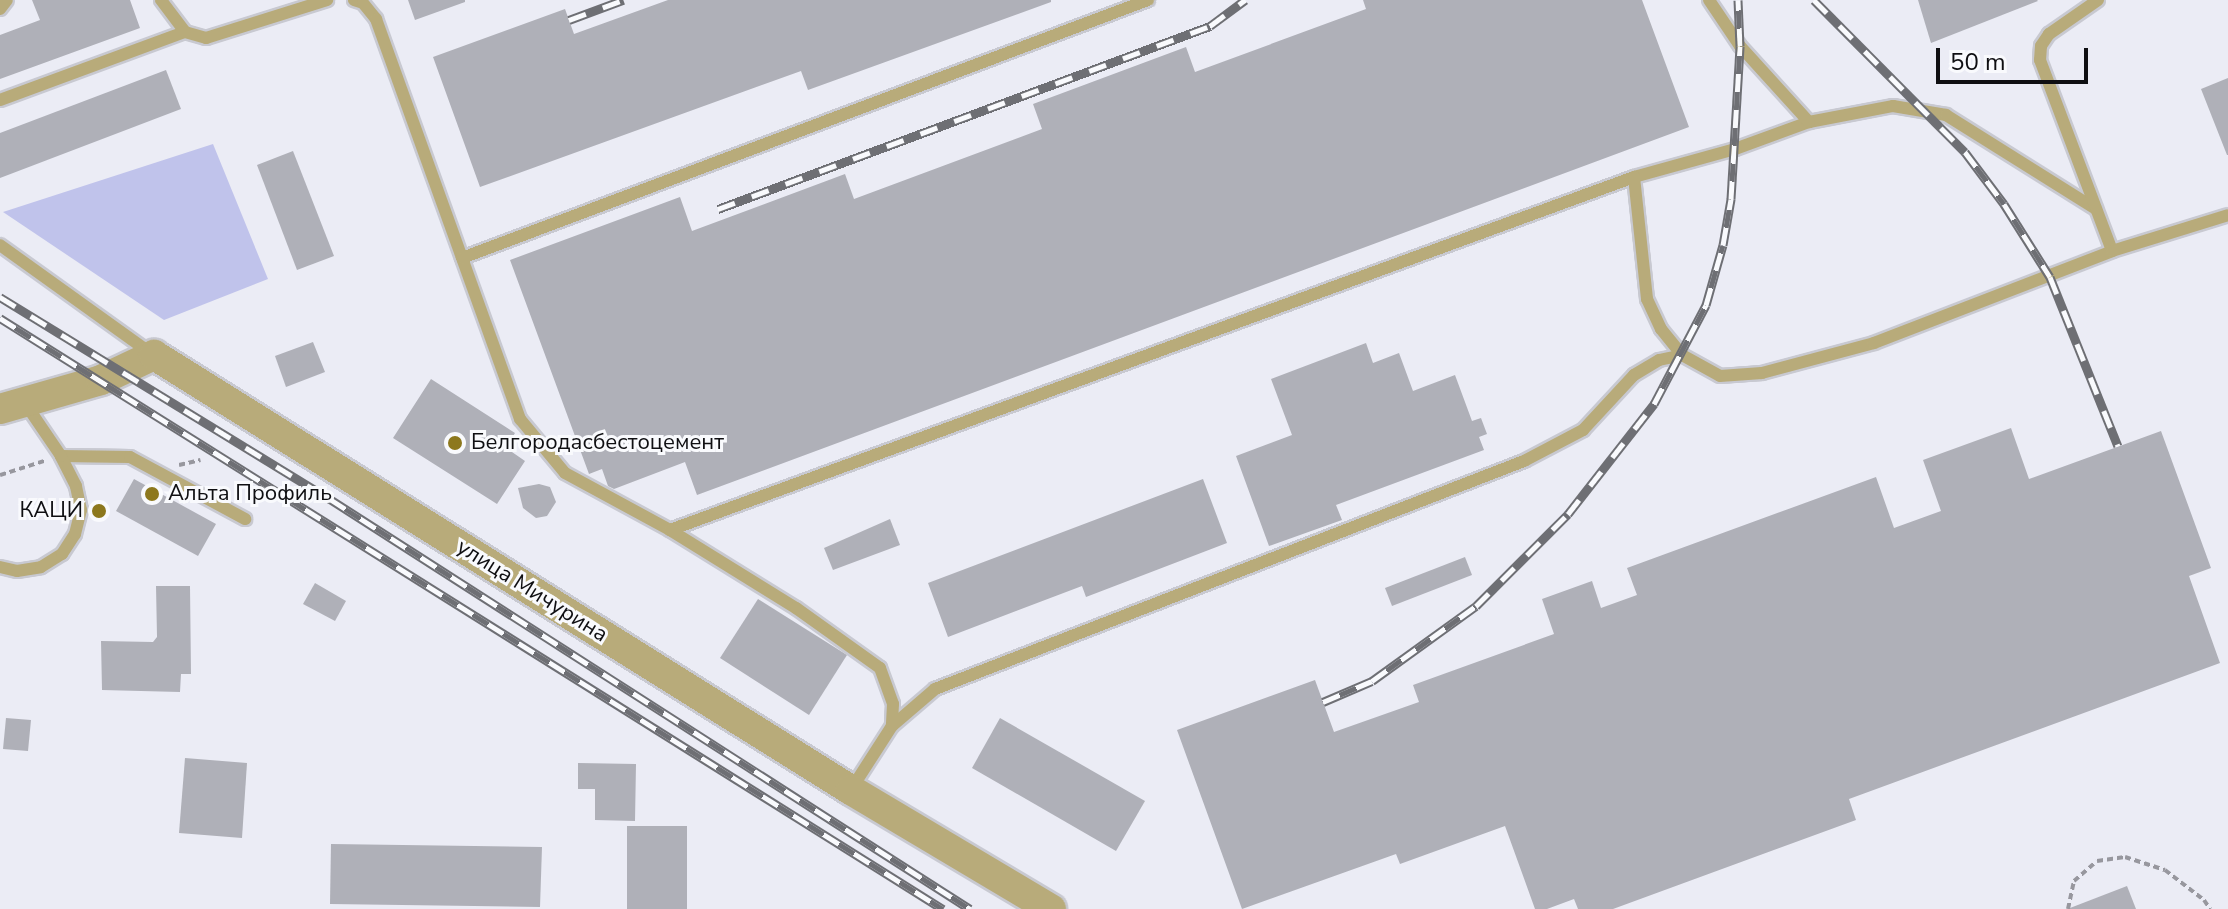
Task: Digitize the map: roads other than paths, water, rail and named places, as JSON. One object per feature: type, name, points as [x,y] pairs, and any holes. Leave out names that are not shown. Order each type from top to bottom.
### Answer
[{"type":"street","points":[[12,405],[101,380],[154,355]]},
{"type":"street","name":"улица Мичурина","points":[[154,355],[851,790],[1051,909]]},
{"type":"lane","points":[[0,9],[7,0]]},
{"type":"lane","points":[[161,0],[185,32]]},
{"type":"lane","points":[[0,100],[185,32],[206,38],[327,0]]},
{"type":"lane","points":[[354,0],[363,3],[376,19],[520,419],[538,445],[565,473],[670,530],[796,608],[880,668],[893,704],[892,726]]},
{"type":"lane","points":[[462,258],[1148,0]]},
{"type":"lane","points":[[1709,0],[1740,46],[1809,122]]},
{"type":"lane","points":[[2098,0],[2049,34],[2041,46],[2040,60],[2112,251]]},
{"type":"lane","points":[[670,530],[1634,177],[1735,149],[1809,122],[1893,106],[1946,115],[2096,209]]},
{"type":"lane","points":[[1634,177],[1647,299],[1661,329],[1682,355],[1720,376],[1762,373],[1874,343],[2112,251],[2228,215]]},
{"type":"lane","points":[[0,245],[154,355]]},
{"type":"lane","points":[[851,790],[892,726],[917,703],[958,679],[1524,461],[1583,430],[1634,375],[1659,360],[1682,355]]},
{"type":"lane","points":[[0,567],[17,571],[41,567],[62,554],[75,534],[81,510],[76,486],[61,456],[12,405]]},
{"type":"lane","points":[[61,456],[130,457],[245,519]]},
{"type":"railway","points":[[569,20],[623,0]]},
{"type":"railway","points":[[718,209],[1210,26],[1245,0]]},
{"type":"railway","points":[[1323,702],[1372,681],[1476,606],[1568,514],[1654,404],[1706,305],[1723,245],[1731,199],[1740,46],[1738,0]]},
{"type":"railway","points":[[1814,0],[1965,152],[2004,204],[2050,277],[2118,446]]},
{"type":"railway","points":[[0,297],[330,499],[970,909]]},
{"type":"railway","points":[[0,318],[943,909]]},
{"type":"place","name":"Белгородасбестоцемент","points":[[455,443]]},
{"type":"place","name":"Альта Профиль","points":[[152,494]]},
{"type":"place","name":"КАЦИ","points":[[99,511]]}]
